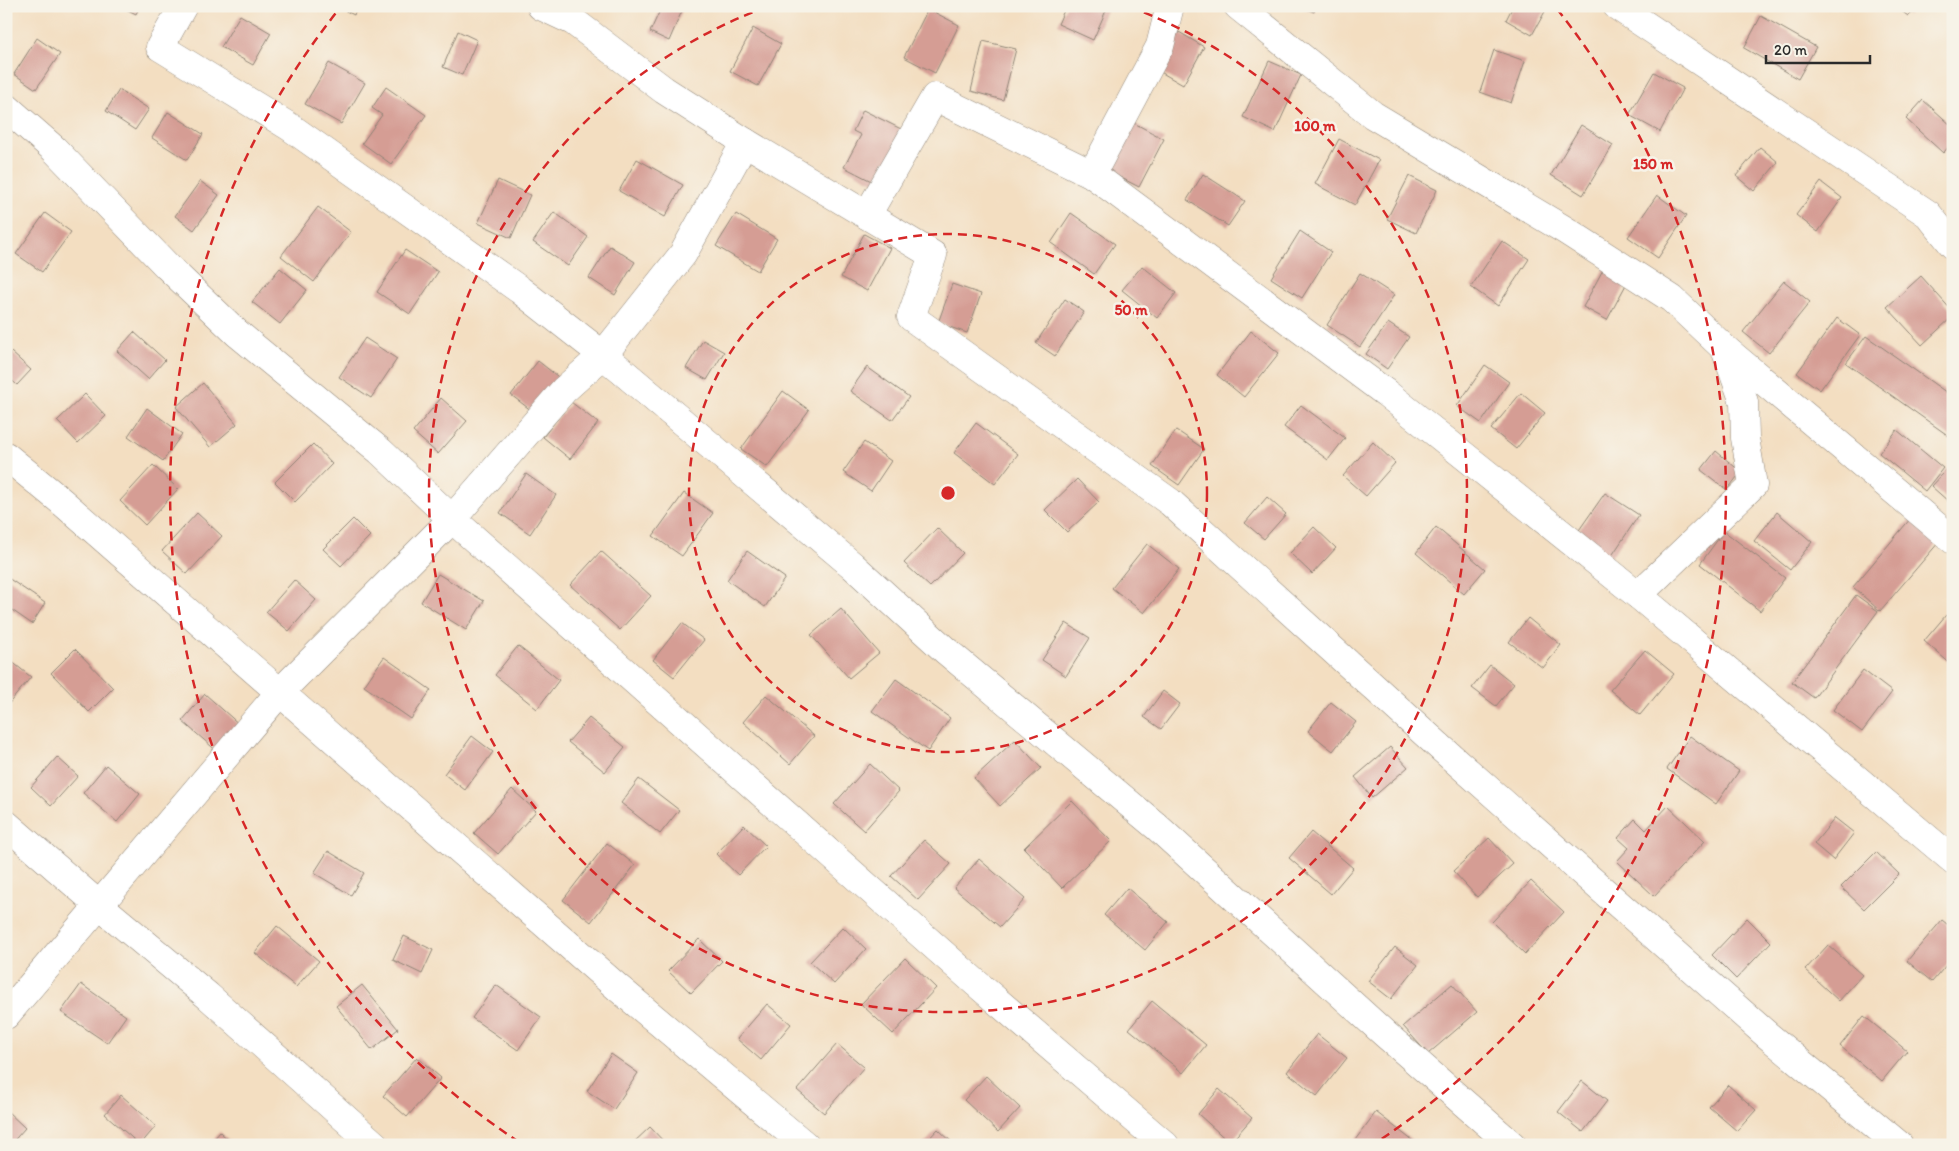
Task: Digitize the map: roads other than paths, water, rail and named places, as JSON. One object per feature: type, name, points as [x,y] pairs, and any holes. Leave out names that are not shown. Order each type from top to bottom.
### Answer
[{"type":"street","points":[[184,6],[160,47],[290,127],[520,290],[603,355],[852,565],[945,650],[1156,826],[1512,1145]]},
{"type":"street","points":[[540,6],[573,21],[664,90],[745,142],[933,255],[911,317],[1170,502],[1440,747],[1743,1015],[1899,1145]]},
{"type":"street","points":[[1092,174],[1160,46],[1170,6]]},
{"type":"street","points":[[1238,6],[1373,115],[1565,230],[1672,299],[1724,348],[1953,540]]},
{"type":"street","points":[[1617,6],[1928,214],[1953,245]]},
{"type":"street","points":[[867,214],[935,98],[1092,174],[1386,393],[1638,595],[1953,860]]},
{"type":"street","points":[[6,107],[54,149],[168,267],[237,333],[380,451],[452,519],[969,977],[1165,1145]]},
{"type":"street","points":[[6,1015],[280,692],[452,519],[564,390],[603,355],[683,254],[745,142]]},
{"type":"street","points":[[1638,595],[1753,485],[1745,438],[1744,402],[1724,348]]},
{"type":"street","points":[[6,456],[61,501],[616,987],[805,1145]]},
{"type":"street","points":[[6,824],[208,996],[375,1145]]}]
